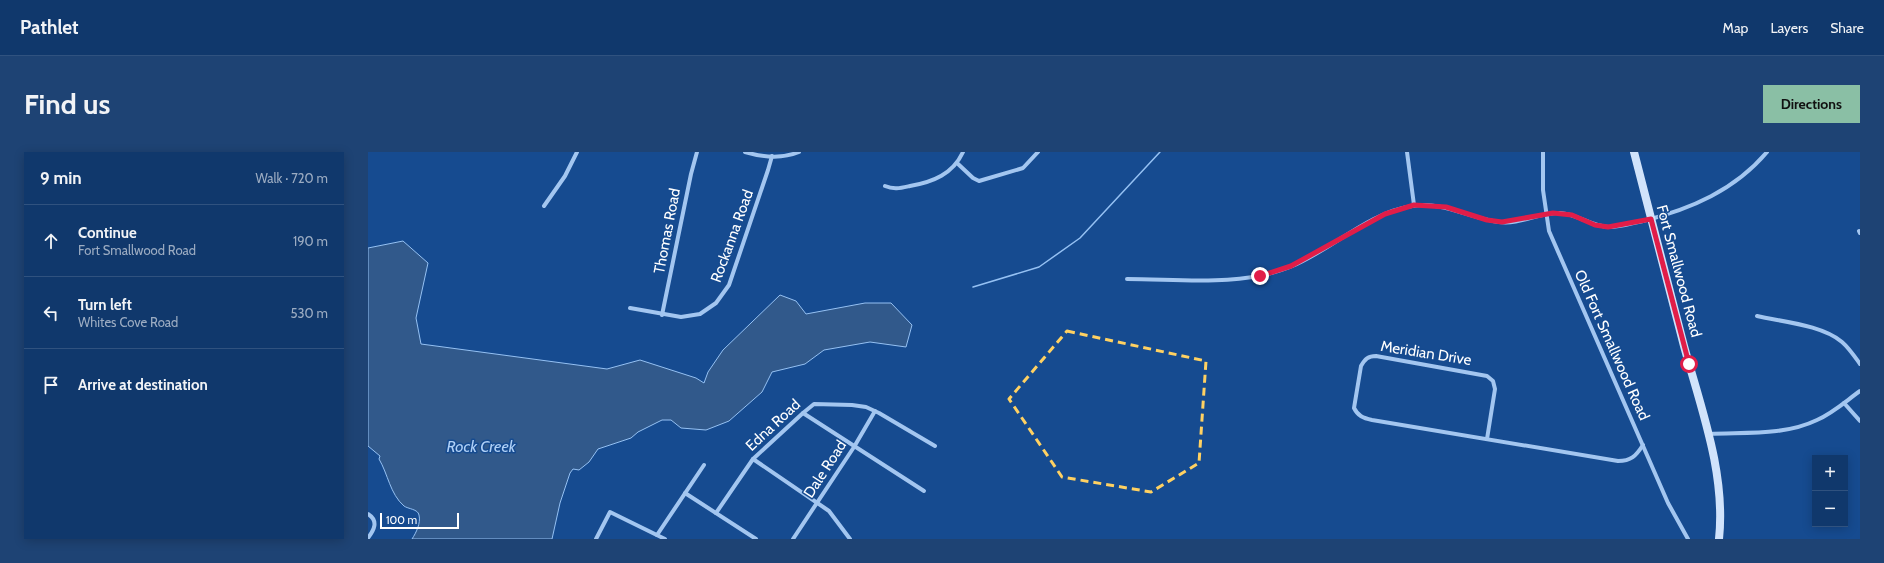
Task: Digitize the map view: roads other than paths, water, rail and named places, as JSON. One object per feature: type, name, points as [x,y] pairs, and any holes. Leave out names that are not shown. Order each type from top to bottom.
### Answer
[{"type":"main road","name":"Fort Smallwood Road","points":[[1634,152],[1708,434],[1719,492],[1721,512],[1719,539]]},
{"type":"street","points":[[544,206],[565,176],[577,152]]},
{"type":"street","name":"Thomas Road","points":[[662,315],[691,174],[697,152]]},
{"type":"street","points":[[745,152],[772,156],[799,152]]},
{"type":"street","points":[[885,186],[899,188],[932,180],[944,174],[957,163],[964,152]]},
{"type":"street","points":[[957,163],[973,178],[982,180],[1023,168],[1038,152]]},
{"type":"street","points":[[1407,152],[1414,205]]},
{"type":"street","name":"Old Fort Smallwood Road","points":[[1543,152],[1543,190],[1545,214],[1549,230],[1676,520],[1688,539]]},
{"type":"street","points":[[1127,279],[1231,279],[1271,273],[1300,262],[1385,214],[1414,205],[1446,207],[1487,220],[1502,222],[1545,214],[1566,214],[1595,225],[1608,227],[1651,219],[1696,204],[1720,192],[1744,175],[1767,152]]},
{"type":"street","name":"Rockanna Road","points":[[630,308],[662,315],[681,317],[700,314],[722,297],[734,272],[772,156]]},
{"type":"street","points":[[1756,316],[1814,329],[1835,336],[1844,343],[1860,364]]},
{"type":"street","name":"Meridian Drive","points":[[1487,439],[1496,389],[1493,381],[1487,376],[1376,356],[1372,356],[1364,360],[1361,366],[1354,403],[1356,413],[1372,420],[1618,461],[1626,461],[1633,458],[1643,445]]},
{"type":"street","points":[[1708,434],[1795,428],[1818,420],[1860,391]]},
{"type":"street","points":[[1844,403],[1860,421]]},
{"type":"street","name":"Edna Road","points":[[716,513],[753,459],[810,407],[819,404],[858,405],[875,411],[935,446]]},
{"type":"street","name":"Dale Road","points":[[793,539],[854,447],[875,411]]},
{"type":"street","points":[[803,413],[924,491]]},
{"type":"street","points":[[753,459],[834,516],[850,539]]},
{"type":"street","points":[[657,535],[704,465]]},
{"type":"street","points":[[685,493],[756,539]]},
{"type":"street","points":[[596,539],[610,512],[665,539]]},
{"type":"street","points":[[368,514],[373,518],[375,524],[374,530],[368,538]]},
{"type":"water","name":"Rock Creek","points":[[403,241],[428,263],[416,318],[421,344],[607,369],[640,360],[696,378],[704,383],[708,372],[723,350],[780,295],[796,301],[806,314],[865,303],[891,303],[912,325],[906,347],[870,342],[824,350],[805,364],[772,372],[762,392],[729,421],[706,430],[681,428],[671,420],[662,420],[638,432],[631,438],[598,449],[589,462],[579,470],[573,469],[570,473],[560,503],[552,539],[412,539],[419,525],[418,513],[415,510],[404,506],[395,496],[379,459],[380,456],[368,446],[368,248]]},
{"type":"waterway","points":[[973,287],[1039,267],[1080,238],[1160,152]]}]
